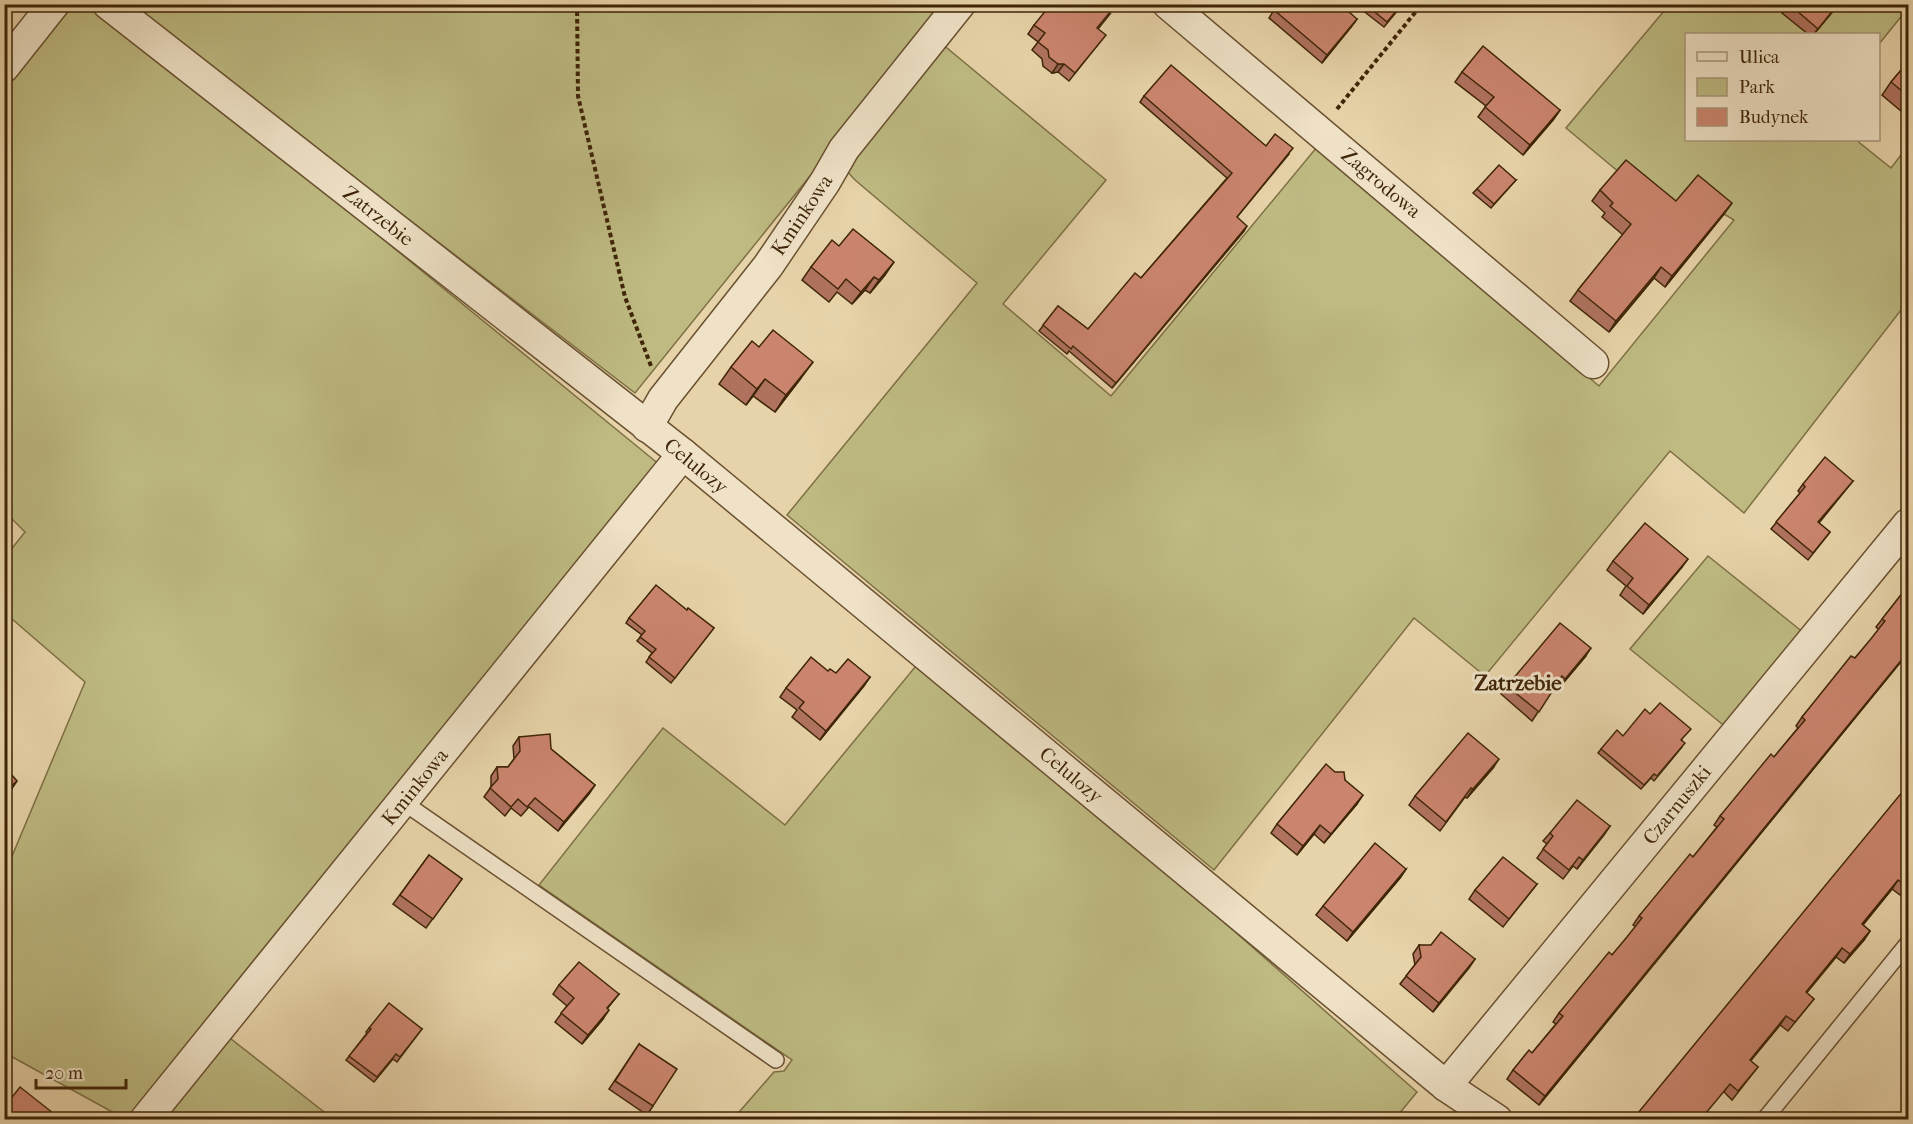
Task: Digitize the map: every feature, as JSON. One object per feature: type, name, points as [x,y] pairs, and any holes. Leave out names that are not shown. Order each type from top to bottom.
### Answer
[{"type":"street","points":[[4,67],[54,4]]},
{"type":"street","name":"Zatrzebie","points":[[108,4],[647,427]]},
{"type":"street","name":"Kminkowa","points":[[647,427],[663,399],[768,266],[825,182],[844,149],[960,4]]},
{"type":"street","name":"Zagrodowa","points":[[1168,4],[1593,363]]},
{"type":"street","name":"Celulozy","points":[[647,427],[683,454],[1446,1086],[1497,1119]]},
{"type":"street","name":"Kminkowa","points":[[145,1119],[683,454]]},
{"type":"street","name":"Czarnuszki","points":[[1446,1086],[1908,524]]},
{"type":"lane","points":[[403,802],[776,1060]]},
{"type":"lane","points":[[1764,1119],[1908,943]]},
{"type":"path","points":[[577,4],[578,96],[625,297],[663,399]]},
{"type":"path","points":[[1319,130],[1422,4]]},
{"type":"green space","points":[[96,5],[660,465],[133,1119],[125,1119],[5,1053],[5,873],[85,682],[5,613],[5,557],[25,532],[4,511],[5,83],[63,10]]},
{"type":"green space","points":[[129,5],[948,5],[635,393]]},
{"type":"green space","points":[[1669,5],[1908,5],[1880,43],[1880,33],[1685,33],[1685,141],[1857,141],[1891,168],[1908,146],[1908,301],[1744,513],[1670,451],[1485,676],[1414,618],[1214,870],[787,515],[977,283],[855,180],[843,167],[941,43],[1106,180],[1003,304],[1111,396],[1317,147],[1599,386],[1734,220],[1724,214],[1668,213],[1566,128]]},
{"type":"green space","points":[[1708,556],[1804,633],[1727,728],[1630,649]]},
{"type":"green space","points":[[920,661],[1191,893],[1417,1092],[1394,1120],[733,1119],[774,1072],[784,1071],[792,1060],[539,885],[663,728],[785,825]]},
{"type":"green space","points":[[226,1035],[333,1119],[159,1120]]},
{"type":"building","points":[[1051,4],[1116,5],[1097,28],[1106,35],[1075,73],[1064,64],[1058,64],[1049,57],[1048,50],[1038,42],[1045,33],[1034,25]]},
{"type":"building","points":[[1279,4],[1340,4],[1357,19],[1327,55],[1274,10]]},
{"type":"building","points":[[1365,4],[1402,4],[1387,22]]},
{"type":"building","points":[[1789,4],[1838,4],[1818,29]]},
{"type":"building","points":[[1483,46],[1560,110],[1530,145],[1485,107],[1494,97],[1462,72]]},
{"type":"building","points":[[1908,62],[1908,96],[1891,82]]},
{"type":"building","points":[[1171,65],[1266,146],[1275,134],[1293,148],[1237,217],[1247,226],[1116,383],[1073,346],[1071,349],[1043,325],[1058,306],[1088,329],[1135,273],[1141,278],[1232,173],[1144,96]]},
{"type":"building","points":[[1626,160],[1676,201],[1698,175],[1732,203],[1672,276],[1661,267],[1616,321],[1578,290],[1631,224],[1610,206],[1613,203],[1600,190]]},
{"type":"building","points":[[1499,165],[1516,180],[1494,204],[1477,189]]},
{"type":"building","points":[[853,229],[894,262],[879,280],[874,277],[861,292],[846,279],[838,289],[811,267],[832,240],[839,246]]},
{"type":"building","points":[[773,330],[813,362],[786,395],[765,379],[757,389],[731,367],[752,341],[759,347]]},
{"type":"building","points":[[1825,457],[1853,481],[1818,522],[1830,532],[1813,553],[1776,522],[1805,487],[1803,484]]},
{"type":"building","points":[[1645,523],[1688,559],[1649,605],[1627,586],[1633,578],[1613,561]]},
{"type":"building","points":[[656,585],[714,628],[675,678],[649,657],[656,649],[640,637],[645,631],[629,618]]},
{"type":"building","points":[[1908,586],[1908,652],[1545,1096],[1513,1070],[1529,1050],[1532,1053],[1563,1016],[1559,1013],[1609,952],[1612,955],[1627,937],[1642,918],[1639,916],[1690,854],[1693,857],[1724,819],[1720,816],[1771,754],[1774,757],[1805,720],[1802,717],[1851,656],[1855,658],[1870,640],[1885,621],[1882,619]]},
{"type":"building","points":[[1560,623],[1591,648],[1565,679],[1562,676],[1539,712],[1507,686]]},
{"type":"building","points":[[811,657],[828,671],[830,669],[836,673],[848,659],[870,677],[826,731],[799,708],[804,702],[786,688]]},
{"type":"building","points":[[1660,703],[1691,729],[1681,740],[1685,743],[1657,776],[1654,774],[1644,785],[1601,749],[1617,730],[1623,736],[1645,709],[1650,714]]},
{"type":"building","points":[[1468,733],[1499,759],[1473,789],[1471,788],[1446,822],[1415,796]]},
{"type":"building","points":[[550,734],[551,749],[595,785],[564,822],[535,798],[527,807],[518,799],[511,807],[490,788],[498,779],[497,767],[508,767],[520,751],[519,737]]},
{"type":"building","points":[[1326,764],[1335,772],[1344,772],[1345,780],[1363,795],[1331,834],[1320,825],[1303,846],[1277,824]]},
{"type":"building","points":[[4,766],[17,781],[4,792]]},
{"type":"building","points":[[1908,785],[1908,884],[1907,886],[1898,880],[1862,924],[1870,931],[1850,954],[1842,948],[1806,992],[1814,999],[1795,1022],[1786,1016],[1750,1060],[1758,1067],[1738,1091],[1730,1084],[1701,1119],[1633,1119]]},
{"type":"building","points":[[1577,800],[1610,826],[1583,860],[1579,857],[1569,870],[1543,849],[1553,836],[1550,833]]},
{"type":"building","points":[[1375,843],[1406,869],[1353,932],[1323,906]]},
{"type":"building","points":[[429,855],[462,879],[433,919],[400,895]]},
{"type":"building","points":[[1503,857],[1537,884],[1509,919],[1475,890]]},
{"type":"building","points":[[1441,932],[1475,959],[1439,1003],[1406,976],[1421,957],[1419,945],[1431,945]]},
{"type":"building","points":[[579,962],[619,994],[588,1035],[561,1013],[574,998],[559,985]]},
{"type":"building","points":[[389,1003],[422,1029],[400,1057],[396,1054],[377,1077],[349,1056]]},
{"type":"building","points":[[639,1044],[677,1069],[653,1106],[615,1081]]},
{"type":"building","points":[[20,1087],[53,1113],[48,1119],[4,1119],[4,1098],[9,1101]]},
{"type":"building","points":[[1834,1112],[1844,1119],[1828,1119]]},
{"type":"district","name":"Zatrzebie","points":[[1518,683]]}]
